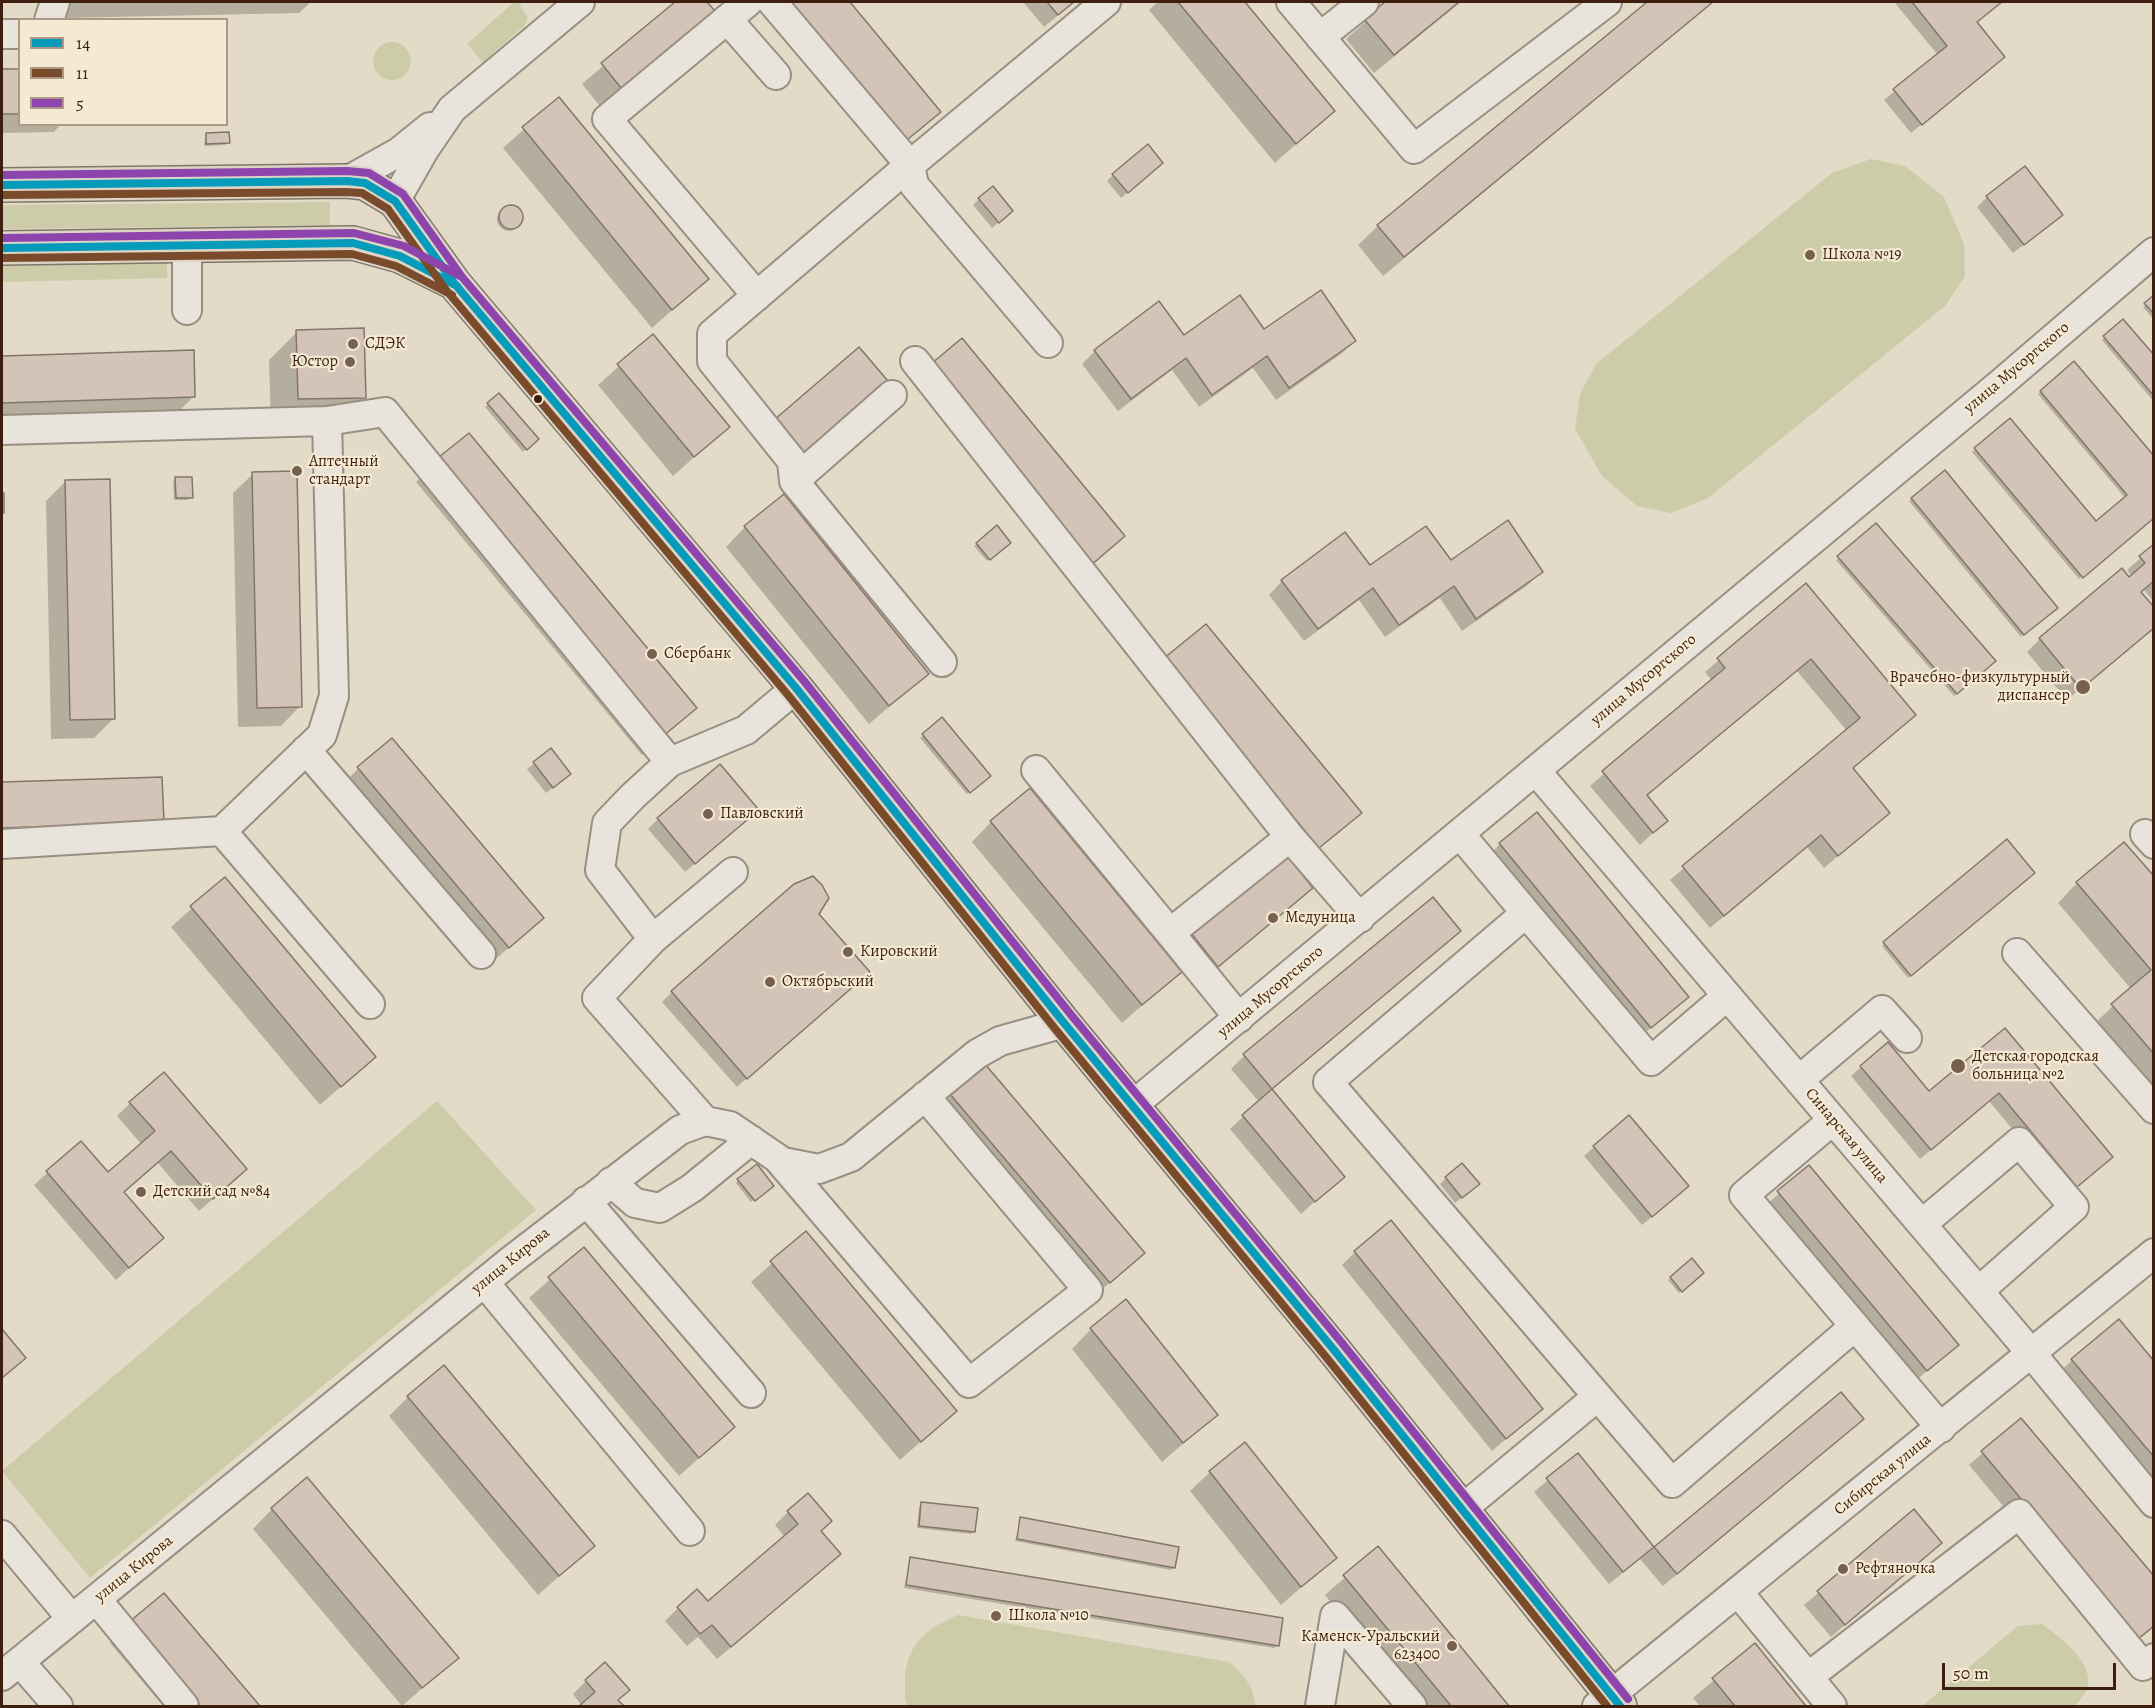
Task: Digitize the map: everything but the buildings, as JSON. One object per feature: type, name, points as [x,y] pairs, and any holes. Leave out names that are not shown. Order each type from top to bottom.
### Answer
[{"type":"main road","points":[[2,185],[347,181],[365,183],[395,201],[454,283],[796,688],[1064,1023],[1461,1510],[1609,1703]]},
{"type":"main road","points":[[353,243],[370,231],[395,201]]},
{"type":"main road","points":[[2,248],[353,243],[400,256],[454,283]]},
{"type":"street","points":[[50,18],[55,2]]},
{"type":"street","points":[[347,181],[399,152],[580,2]]},
{"type":"street","points":[[772,2],[910,165],[914,185],[1048,343]]},
{"type":"street","points":[[942,662],[794,481],[792,461],[712,361],[712,334],[1106,2]]},
{"type":"street","points":[[1291,2],[1414,149],[1607,2]]},
{"type":"street","points":[[1320,37],[1364,2]]},
{"type":"street","points":[[757,296],[607,119],[738,10],[776,75]]},
{"type":"street","points":[[2,34],[18,34]]},
{"type":"street","points":[[395,201],[424,150],[452,109]]},
{"type":"street","points":[[187,245],[187,310]]},
{"type":"street","name":"улица Мусоргского","points":[[1133,1105],[1536,771],[2154,252]]},
{"type":"street","points":[[915,361],[1290,837],[1360,918]]},
{"type":"street","points":[[794,481],[892,395]]},
{"type":"street","points":[[2,430],[327,421],[385,412],[670,762]]},
{"type":"street","points":[[2,844],[222,831],[322,735],[334,696],[327,421]]},
{"type":"street","points":[[653,939],[600,870],[607,823],[670,762],[746,730],[796,688]]},
{"type":"street","points":[[306,750],[481,954]]},
{"type":"street","points":[[1036,770],[1239,1018]]},
{"type":"street","name":"Синарская улица","points":[[1536,771],[1979,1291],[2154,1503]]},
{"type":"street","points":[[222,831],[370,1004]]},
{"type":"street","points":[[1460,834],[1652,1061],[1727,996]]},
{"type":"street","points":[[1170,933],[1290,837]]},
{"type":"street","points":[[733,872],[653,939],[597,998],[705,1121],[730,1126],[783,1162],[819,1169],[851,1157],[977,1054],[1000,1041],[1064,1023]]},
{"type":"street","points":[[1526,913],[1328,1082],[1672,1483],[1855,1326]]},
{"type":"street","points":[[2017,953],[2154,1110]]},
{"type":"street","points":[[1799,1080],[1882,1010],[1907,1038]]},
{"type":"street","points":[[778,1159],[969,1383],[1088,1290],[925,1096]]},
{"type":"street","points":[[1833,1120],[1744,1195],[1941,1428]]},
{"type":"street","name":"улица Кирова","points":[[8,1668],[97,1600],[586,1201],[680,1130],[705,1121]]},
{"type":"street","points":[[611,1182],[635,1203],[660,1208],[692,1188],[751,1140]]},
{"type":"street","points":[[1922,1224],[2019,1142],[2074,1207],[1979,1291]]},
{"type":"street","points":[[586,1201],[751,1393]]},
{"type":"street","name":"Сибирская улица","points":[[1609,1703],[1738,1592],[2154,1253]]},
{"type":"street","points":[[484,1282],[690,1532]]},
{"type":"street","points":[[1461,1510],[1598,1397]]},
{"type":"street","points":[[1808,1677],[2019,1514],[2150,1667]]},
{"type":"street","points":[[2,1535],[72,1619]]},
{"type":"street","points":[[1738,1592],[1832,1707]]},
{"type":"street","points":[[97,1600],[184,1707]]},
{"type":"street","points":[[1320,1707],[1335,1616],[1412,1707]]},
{"type":"street","points":[[8,1668],[58,1707]]},
{"type":"green space","points":[[514,2],[518,2],[528,18],[525,25],[483,62],[467,44]]},
{"type":"green space","points":[[392,42],[406,47],[411,61],[406,75],[392,80],[378,75],[373,61],[378,47]]},
{"type":"green space","points":[[1871,159],[1905,166],[1944,197],[1964,244],[1965,276],[1945,306],[1708,498],[1671,513],[1637,506],[1602,476],[1575,429],[1580,394],[1596,364],[1832,173]]},
{"type":"green space","points":[[330,202],[330,225],[2,229],[2,205]]},
{"type":"green space","points":[[167,256],[167,278],[2,282],[2,260]]},
{"type":"green space","points":[[437,1101],[536,1210],[90,1578],[2,1471]]},
{"type":"green space","name":"Школа №10","points":[[958,1615],[1229,1662],[1247,1681],[1253,1693],[1255,1706],[908,1706],[905,1695],[906,1671],[913,1649],[919,1640],[936,1626]]},
{"type":"green space","points":[[2042,1624],[2073,1650],[2087,1672],[2088,1683],[2084,1695],[2074,1706],[1922,1706],[2018,1626]]},
{"type":"transit line","name":"5","points":[[2,175],[347,171],[369,173],[403,194],[462,277],[804,681],[1072,1016],[1342,1343],[1628,1699]]},
{"type":"transit line","name":"14","points":[[2,185],[347,181],[365,183],[395,201],[454,283],[796,688],[1064,1023],[1334,1350],[1620,1706]]},
{"type":"transit line","name":"11","points":[[2,195],[346,192],[362,193],[388,209],[446,290],[788,695],[1056,1030],[1326,1357],[1607,1706]]},
{"type":"transit line","name":"5","points":[[2,238],[354,233],[404,246],[462,277]]},
{"type":"transit line","name":"14","points":[[2,248],[353,243],[400,256],[457,286]]},
{"type":"transit line","name":"11","points":[[2,258],[352,254],[396,266],[452,295]]},
{"type":"place","name":"Школа №19","points":[[1810,255]]},
{"type":"place","name":"СДЭК","points":[[353,344]]},
{"type":"place","name":"Юстор","points":[[350,362]]},
{"type":"place","name":"Аптечный стандарт","points":[[297,471]]},
{"type":"place","name":"Сбербанк","points":[[652,654]]},
{"type":"place","name":"Врачебно-физкультурный диспансер","points":[[2083,687]]},
{"type":"place","name":"Павловский","points":[[708,814]]},
{"type":"place","name":"Медуница","points":[[1273,918]]},
{"type":"place","name":"Кировский","points":[[848,952]]},
{"type":"place","name":"Октябрьский","points":[[770,982]]},
{"type":"place","name":"Детская городская больница №2","points":[[1958,1066]]},
{"type":"place","name":"Детский сад №84","points":[[141,1192]]},
{"type":"place","name":"Рефтяночка","points":[[1843,1569]]},
{"type":"place","name":"Школа №10","points":[[996,1616]]},
{"type":"place","name":"Каменск-Уральский 623400","points":[[1452,1646]]}]
